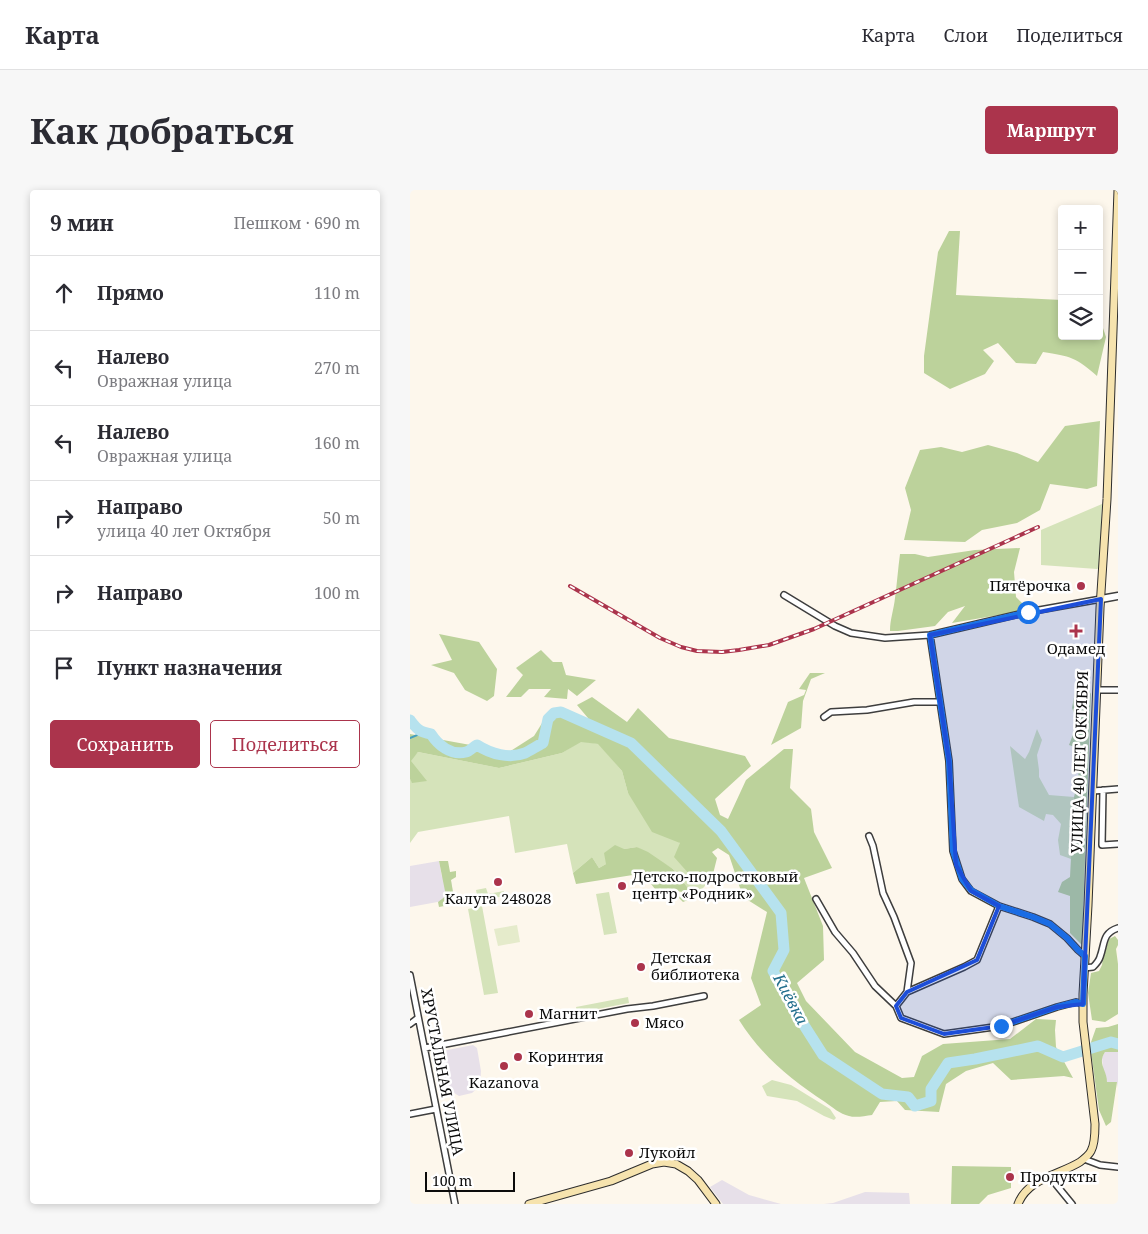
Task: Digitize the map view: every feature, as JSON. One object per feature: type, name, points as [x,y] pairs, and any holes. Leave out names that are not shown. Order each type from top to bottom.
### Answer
[{"type":"main road","name":"УЛИЦА 40 ЛЕТ ОКТЯБРЯ","points":[[1084,1159],[1092,1151],[1095,1124],[1083,1004],[1096,690],[1107,498],[1118,190]]},
{"type":"main road","points":[[1018,1204],[1025,1192],[1037,1182],[1072,1167],[1084,1159]]},
{"type":"main road","points":[[529,1204],[603,1183],[652,1164],[664,1162],[676,1164],[688,1170],[716,1204]]},
{"type":"street","points":[[784,595],[834,626],[851,633],[885,638],[930,635],[1028,612],[1118,596]]},
{"type":"street","points":[[930,635],[949,761],[953,851],[962,879],[971,890],[999,906],[1050,924],[1085,956]]},
{"type":"street","points":[[1096,690],[1118,690]]},
{"type":"street","points":[[824,717],[831,712],[867,710],[914,702],[940,702]]},
{"type":"street","points":[[1093,792],[1118,789]]},
{"type":"street","points":[[1103,790],[1102,845],[1118,844]]},
{"type":"street","points":[[869,836],[883,893],[911,963],[908,992]]},
{"type":"street","points":[[816,899],[835,932],[853,953],[875,986],[896,1006],[901,1018],[944,1034],[1001,1026],[1057,1007],[1076,1002],[1083,1004]]},
{"type":"street","points":[[896,1006],[908,992],[977,960],[999,906]]},
{"type":"street","points":[[1084,968],[1093,968],[1100,960],[1104,939],[1115,928],[1118,928]]},
{"type":"street","name":"ХРУСТАЛЬНАЯ УЛИЦА","points":[[410,975],[455,1204]]},
{"type":"street","points":[[425,1048],[704,996]]},
{"type":"street","points":[[410,1024],[418,1018]]},
{"type":"street","points":[[410,1114],[436,1109]]},
{"type":"street","points":[[1084,1159],[1100,1165],[1118,1167]]},
{"type":"street","points":[[1049,1176],[1072,1204]]},
{"type":"highlighted area","points":[[1101,599],[1083,1004],[1057,1007],[1001,1026],[944,1034],[901,1018],[896,1006],[907,992],[977,960],[999,906],[971,891],[956,865],[949,761],[930,635]]},
{"type":"shaded area","points":[[439,861],[442,877],[450,875],[454,899],[410,907],[410,866]]},
{"type":"shaded area","points":[[473,1045],[477,1048],[481,1071],[480,1086],[472,1093],[459,1096],[451,1091],[440,1093],[432,1053]]},
{"type":"shaded area","points":[[1105,1052],[1118,1052],[1118,1087],[1117,1082],[1107,1082],[1103,1070],[1102,1057]]},
{"type":"shaded area","points":[[722,1180],[749,1195],[781,1204],[723,1204],[710,1187]]},
{"type":"shaded area","points":[[865,1192],[909,1193],[910,1204],[824,1204],[833,1203]]},
{"type":"green space","points":[[949,231],[960,231],[956,295],[1058,300],[1058,340],[1103,340],[1103,328],[1106,337],[1097,376],[1084,365],[1067,357],[1052,353],[1043,352],[1036,364],[1016,363],[998,343],[983,350],[994,361],[985,374],[950,389],[924,373],[924,356],[938,252]]},
{"type":"green space","points":[[1100,421],[1097,486],[1087,489],[1050,484],[1040,510],[1017,523],[982,530],[965,542],[904,540],[911,510],[905,488],[920,450],[941,447],[962,452],[988,445],[1017,453],[1038,462],[1065,426]]},
{"type":"green space","points":[[1102,504],[1099,568],[1041,565],[1041,530]]},
{"type":"green space","points":[[1020,548],[1014,572],[1016,597],[1029,610],[952,623],[965,606],[948,612],[935,626],[890,631],[900,554],[915,554],[928,557],[975,550]]},
{"type":"green space","points":[[439,634],[479,642],[497,669],[494,696],[487,701],[465,690],[454,673],[431,665],[452,660]]},
{"type":"green space","points":[[541,650],[553,662],[562,662],[566,675],[596,680],[577,696],[568,689],[567,699],[544,697],[551,689],[529,689],[521,697],[506,697],[523,675],[516,668]]},
{"type":"green space","points":[[810,673],[825,673],[811,679],[803,701],[801,728],[771,745],[788,702],[804,695],[806,690],[799,689]]},
{"type":"green space","points":[[1077,681],[1083,681],[1091,694],[1082,945],[1070,933],[1070,896],[1058,892],[1062,882],[1070,877],[1074,797],[1078,781],[1080,749],[1069,745],[1074,732],[1076,718],[1072,708]]},
{"type":"green space","points":[[592,697],[627,722],[638,708],[669,738],[745,756],[751,766],[715,799],[720,815],[728,819],[746,780],[784,749],[793,749],[790,788],[811,809],[814,832],[832,868],[804,878],[823,926],[824,960],[797,983],[806,1001],[855,1052],[902,1078],[914,1077],[922,1056],[943,1044],[1010,1039],[1036,1019],[1056,1020],[1056,1047],[1073,1078],[1064,1076],[1011,1080],[993,1063],[966,1071],[946,1084],[939,1112],[905,1110],[897,1101],[880,1102],[872,1115],[854,1117],[842,1114],[800,1085],[767,1056],[739,1020],[761,1005],[751,978],[767,912],[743,897],[729,855],[718,848],[712,852],[717,858],[712,878],[690,875],[674,857],[680,843],[652,832],[628,793],[622,771],[598,744],[581,742],[562,753],[499,768],[418,752],[411,761],[427,781],[412,783],[410,779],[410,734],[509,752],[534,736],[549,712],[585,723],[588,718],[577,705]]},
{"type":"green space","points":[[1037,729],[1042,740],[1037,755],[1039,777],[1049,795],[1074,797],[1071,859],[1060,855],[1058,840],[1061,824],[1053,815],[1046,814],[1044,821],[1019,807],[1010,746],[1025,759]]},
{"type":"green space","points":[[581,741],[599,744],[622,771],[628,793],[680,843],[690,875],[712,878],[695,897],[673,869],[637,847],[624,849],[599,868],[592,857],[573,873],[567,844],[515,853],[509,816],[418,832],[410,843],[410,779],[412,782],[410,760],[418,752],[499,768],[562,753]]},
{"type":"green space","points":[[615,845],[624,849],[637,847],[648,852],[673,869],[695,897],[683,902],[679,898],[682,892],[677,891],[669,894],[655,889],[648,880],[639,874],[576,884],[573,873],[592,857],[599,868],[606,864],[604,853]]},
{"type":"green space","points":[[439,861],[448,861],[450,872],[456,871],[456,877],[451,880],[455,904],[439,907],[438,902],[446,896]]},
{"type":"green space","points":[[486,888],[488,894],[504,891],[504,896],[478,901],[476,890]]},
{"type":"green space","points":[[609,892],[617,933],[604,935],[596,894]]},
{"type":"green space","points":[[482,906],[498,993],[484,995],[468,909]]},
{"type":"green space","points":[[517,925],[520,942],[498,946],[494,929]]},
{"type":"green space","points":[[1115,936],[1118,940],[1116,949],[1118,964],[1118,1014],[1105,1022],[1092,1020],[1088,993],[1091,973],[1099,971],[1109,939]]},
{"type":"green space","points":[[628,997],[629,1003],[577,1013],[576,1007]]},
{"type":"green space","points":[[1118,1024],[1118,1052],[1105,1052],[1102,1060],[1107,1082],[1117,1082],[1111,1122],[1106,1126],[1099,1110],[1090,1045],[1096,1028]]},
{"type":"green space","points":[[772,1080],[791,1085],[830,1109],[836,1118],[834,1120],[824,1116],[797,1101],[767,1096],[762,1086]]},
{"type":"green space","points":[[952,1166],[1011,1167],[1011,1188],[988,1195],[979,1204],[951,1204]]},
{"type":"waterway","name":"Киёвка","points":[[410,720],[419,730],[431,734],[441,746],[450,751],[460,753],[469,751],[477,745],[500,755],[513,756],[525,753],[543,743],[548,719],[554,713],[561,712],[631,743],[721,831],[781,913],[784,950],[773,971],[793,1008],[823,1055],[882,1094],[908,1097],[915,1106],[931,1101],[931,1089],[948,1063],[1038,1046],[1063,1057],[1111,1042],[1118,1044]]},
{"type":"waterway","points":[[410,738],[422,733]]},
{"type":"railway","points":[[570,586],[660,638],[681,647],[697,651],[722,652],[739,650],[769,645],[814,629],[1038,527]]},
{"type":"place","name":"Пятёрочка","points":[[1081,586]]},
{"type":"place","name":"Одамед","points":[[1076,631]]},
{"type":"place","name":"Калуга 248028","points":[[498,882]]},
{"type":"place","name":"Детско-подростковый центр «Родник»","points":[[622,886]]},
{"type":"place","name":"Детская библиотека","points":[[641,967]]},
{"type":"place","name":"Магнит","points":[[529,1014]]},
{"type":"place","name":"Мясо","points":[[635,1023]]},
{"type":"place","name":"Коринтия","points":[[518,1057]]},
{"type":"place","name":"Kazanova","points":[[504,1066]]},
{"type":"place","name":"Лукойл","points":[[629,1153]]},
{"type":"place","name":"Продукты","points":[[1010,1177]]},
{"type":"route","points":[[1001,1026],[1057,1007],[1076,1002],[1083,1004],[1085,956],[1050,924],[999,906],[971,890],[962,879],[953,851],[949,761],[930,635],[1028,612]]}]
